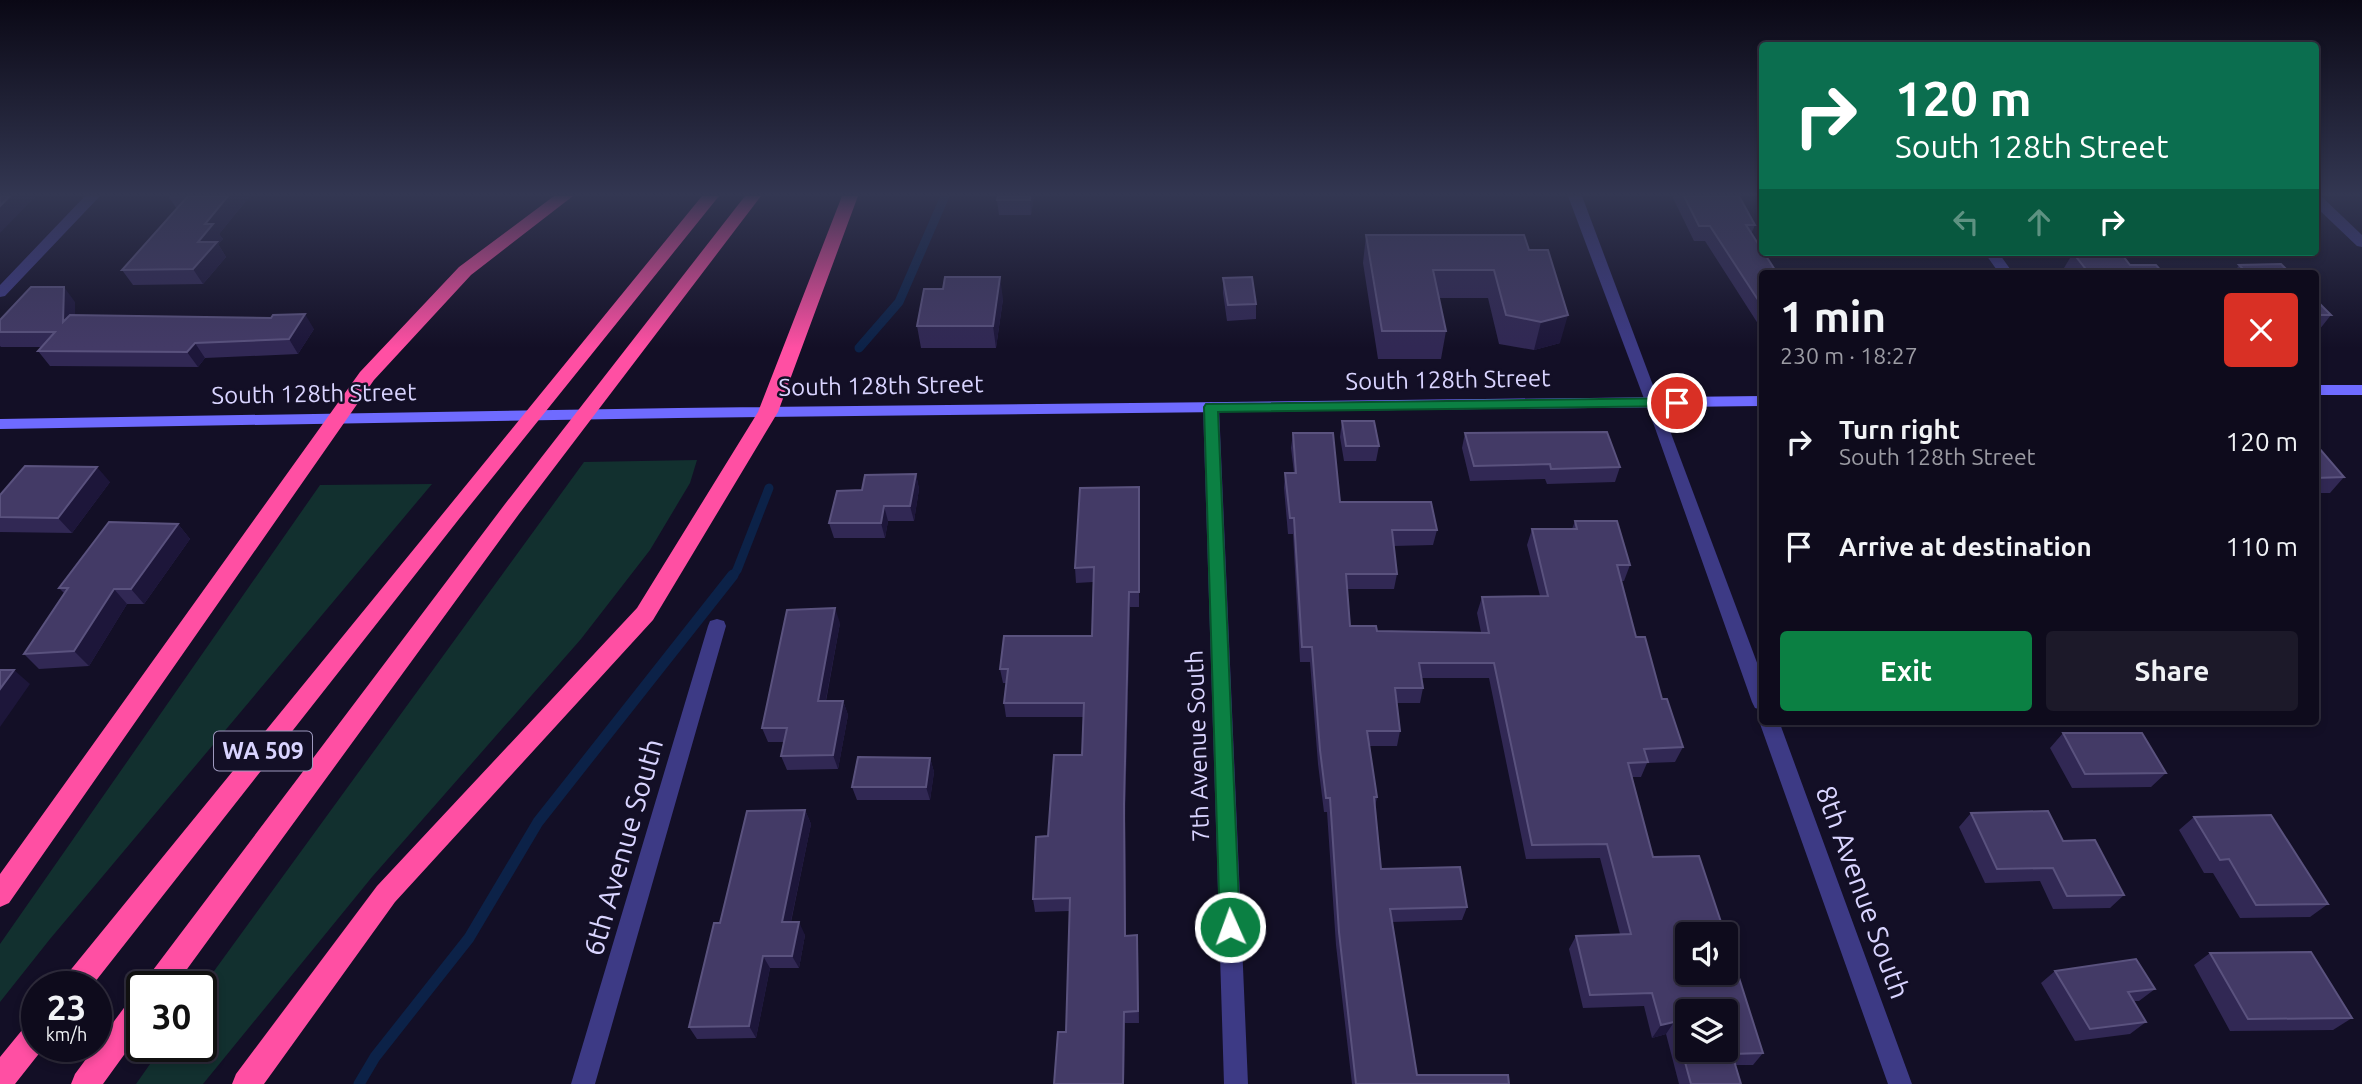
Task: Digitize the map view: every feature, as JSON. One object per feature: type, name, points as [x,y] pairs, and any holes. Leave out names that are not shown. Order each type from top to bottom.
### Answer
[{"type":"highway","points":[[0,895],[367,376],[465,271],[498,247]]},
{"type":"highway","name":"WA 509","points":[[87,971],[671,247]]},
{"type":"highway","name":"WA 509","points":[[169,971],[512,509],[713,247]]},
{"type":"highway","points":[[246,1084],[386,894],[645,614],[768,412],[831,247]]},
{"type":"highway","points":[[85,1084],[126,1029]]},
{"type":"highway","points":[[0,1080],[21,1054]]},
{"type":"main road","points":[[2319,390],[2362,390]]},
{"type":"main road","name":"South 128th Street","points":[[0,424],[336,417],[1759,401]]},
{"type":"street","points":[[0,293],[44,247]]},
{"type":"street","points":[[1593,247],[1759,694]]},
{"type":"street","name":"7th Avenue South","points":[[1211,407],[1236,1084]]},
{"type":"street","name":"6th Avenue South","points":[[583,1084],[717,626]]},
{"type":"street","name":"8th Avenue South","points":[[1770,725],[1900,1084]]},
{"type":"green space","points":[[697,460],[690,483],[650,550],[581,639],[372,877],[203,1084],[136,1084],[151,1062],[217,1062],[217,971],[214,971],[584,462]]},
{"type":"green space","points":[[432,484],[25,971],[21,971],[21,976],[0,1002],[0,944],[320,485]]},
{"type":"building","points":[[143,247],[213,247],[193,269],[122,270]]},
{"type":"building","points":[[1368,247],[1528,247],[1529,250],[1548,250],[1568,315],[1541,322],[1506,315],[1494,270],[1433,270],[1446,331],[1382,331]]},
{"type":"building","points":[[1723,247],[1759,247],[1759,256],[1766,256],[1775,270],[1759,270],[1759,301]]},
{"type":"building","points":[[2075,256],[2123,256],[2130,265],[2156,265],[2160,270],[2087,270]]},
{"type":"building","points":[[2281,264],[2287,270],[2244,270],[2239,265]]},
{"type":"building","points":[[945,277],[1000,277],[993,326],[917,326],[924,289],[943,289]]},
{"type":"building","points":[[1252,277],[1256,304],[1228,305],[1223,278]]},
{"type":"building","points":[[31,287],[64,287],[63,322],[70,315],[271,318],[273,315],[305,314],[289,339],[195,343],[187,352],[38,351],[55,332],[0,332],[0,320]]},
{"type":"building","points":[[2319,303],[2331,315],[2319,315]]},
{"type":"building","points":[[1342,421],[1374,421],[1379,446],[1346,446]]},
{"type":"building","points":[[1607,432],[1620,467],[1551,469],[1550,464],[1474,466],[1465,433]]},
{"type":"building","points":[[1293,433],[1333,433],[1340,502],[1431,502],[1437,530],[1392,530],[1397,574],[1346,574],[1350,626],[1376,626],[1377,631],[1489,633],[1482,597],[1548,596],[1532,529],[1577,529],[1575,521],[1617,521],[1630,565],[1617,565],[1636,637],[1645,637],[1662,699],[1667,699],[1683,747],[1644,749],[1648,762],[1628,763],[1653,857],[1699,856],[1721,922],[1675,922],[1675,985],[1738,985],[1738,975],[1763,1053],[1738,1054],[1738,999],[1675,999],[1675,1026],[1674,1022],[1661,1025],[1652,993],[1590,995],[1576,936],[1631,934],[1607,844],[1532,845],[1494,663],[1419,663],[1423,688],[1395,688],[1400,731],[1367,731],[1377,797],[1374,797],[1381,869],[1460,867],[1467,907],[1390,909],[1417,1075],[1508,1075],[1509,1084],[1356,1084],[1339,932],[1330,798],[1326,798],[1320,750],[1312,647],[1302,647],[1294,518],[1290,518],[1285,473],[1296,473]]},
{"type":"building","points":[[2319,448],[2344,477],[2319,478]]},
{"type":"building","points":[[25,466],[97,467],[58,518],[0,517],[0,495]]},
{"type":"building","points":[[916,474],[910,506],[884,506],[881,523],[829,523],[837,491],[862,490],[865,475]]},
{"type":"building","points":[[1139,487],[1139,592],[1129,592],[1124,804],[1125,936],[1137,935],[1138,1011],[1124,1012],[1123,1084],[1054,1084],[1058,1032],[1066,1032],[1070,898],[1033,899],[1036,837],[1048,836],[1054,755],[1082,755],[1084,703],[1004,703],[1008,669],[1000,669],[1004,636],[1092,636],[1094,567],[1075,568],[1080,488]]},
{"type":"building","points":[[109,522],[178,524],[131,589],[114,589],[74,651],[24,654],[68,588],[59,588]]},
{"type":"building","points":[[835,608],[818,701],[843,701],[833,755],[781,756],[787,728],[762,728],[787,610]]},
{"type":"building","points":[[0,670],[14,670],[0,689]]},
{"type":"building","points":[[2063,733],[2142,733],[2166,773],[2085,774]]},
{"type":"building","points":[[858,757],[930,758],[926,787],[852,787]]},
{"type":"building","points":[[805,810],[782,922],[799,922],[792,956],[763,956],[749,1026],[689,1027],[714,923],[720,923],[747,811]]},
{"type":"building","points":[[2048,811],[2063,841],[2095,840],[2124,895],[2067,896],[2053,868],[1997,869],[1971,813]]},
{"type":"building","points":[[2271,815],[2328,904],[2256,905],[2229,859],[2220,860],[2194,817]]},
{"type":"building","points":[[2311,952],[2352,1018],[2248,1019],[2210,953]]},
{"type":"building","points":[[2136,959],[2155,989],[2128,992],[2146,1022],[2090,1029],[2055,971]]},
{"type":"building","points":[[1685,1062],[1734,1062],[1741,1084],[1691,1084]]},
{"type":"waterway","points":[[859,348],[899,302],[923,247]]},
{"type":"waterway","points":[[732,577],[769,488]]},
{"type":"waterway","points":[[359,1084],[375,1057],[469,938],[538,822],[733,575]]},
{"type":"route","points":[[1230,927],[1211,407],[1677,403]]}]
